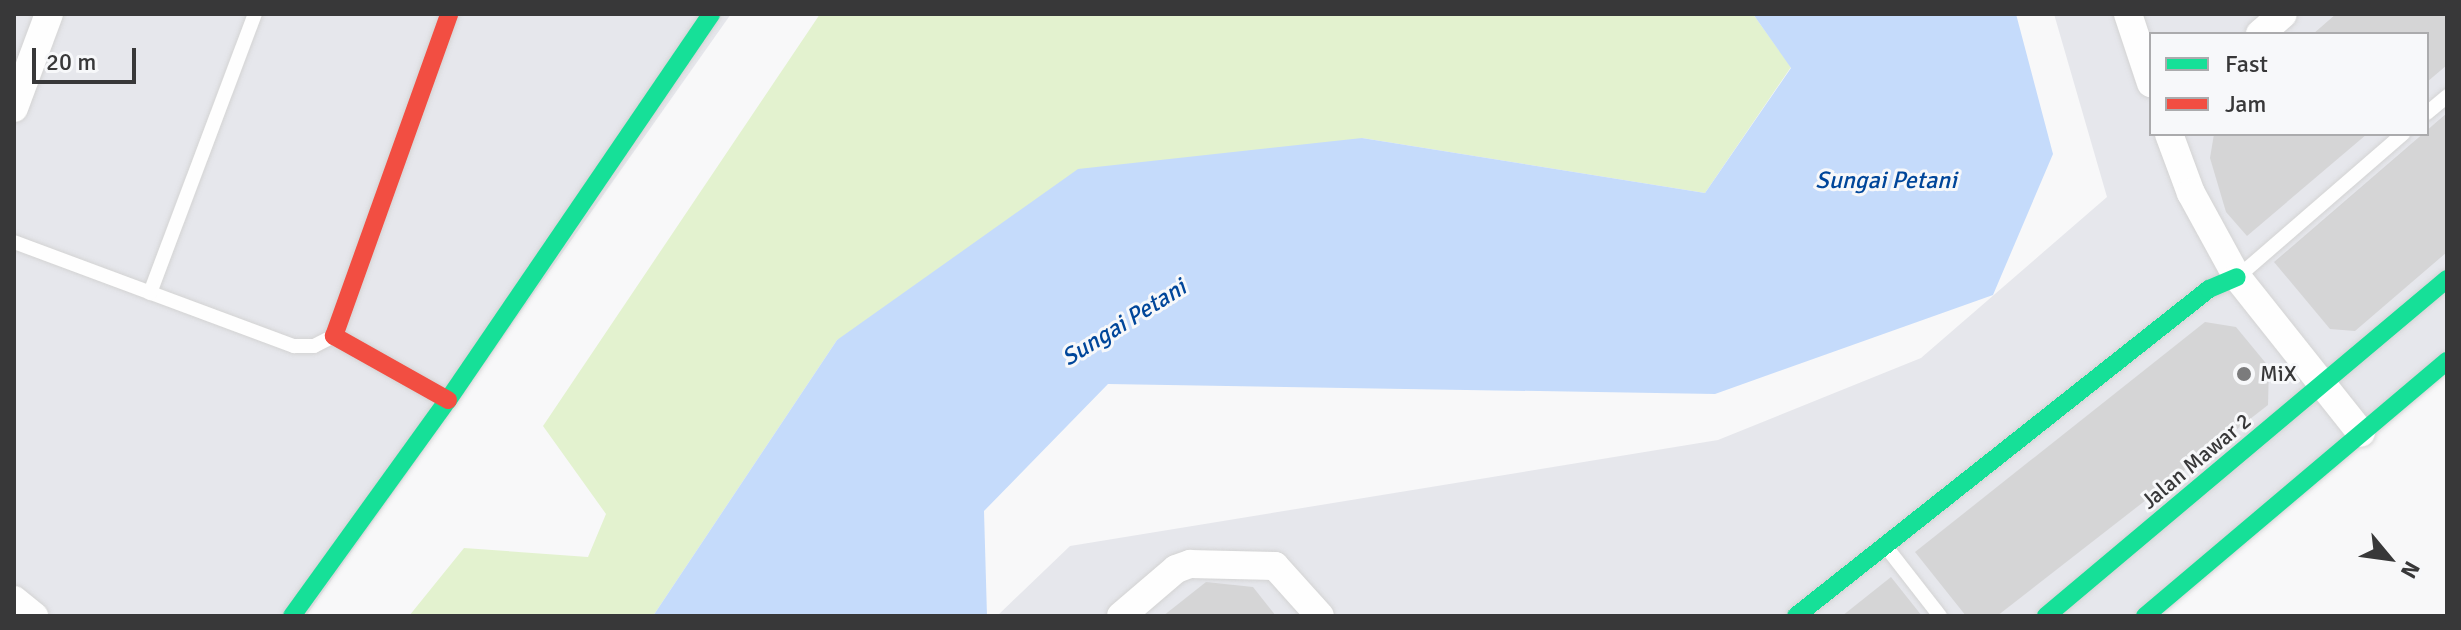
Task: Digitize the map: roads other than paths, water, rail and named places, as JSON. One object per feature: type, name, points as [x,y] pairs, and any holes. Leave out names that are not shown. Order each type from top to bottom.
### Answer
[{"type":"street","points":[[14,108],[49,14]]},
{"type":"street","points":[[448,400],[334,336],[449,14]]},
{"type":"street","points":[[292,616],[448,400],[711,14]]},
{"type":"street","points":[[2128,14],[2149,77]]},
{"type":"street","points":[[2262,32],[2283,14]]},
{"type":"street","points":[[2170,136],[2191,193],[2237,277],[2361,433]]},
{"type":"street","points":[[1796,616],[2209,289],[2237,277]]},
{"type":"street","name":"Jalan Mawar 2","points":[[2046,616],[2323,387],[2447,279]]},
{"type":"street","points":[[2145,616],[2447,361]]},
{"type":"street","points":[[1121,616],[1176,569],[1190,564],[1275,566],[1320,616]]},
{"type":"street","points":[[14,600],[34,616]]},
{"type":"lane","points":[[150,293],[255,14]]},
{"type":"lane","points":[[2429,111],[2447,96]]},
{"type":"lane","points":[[2237,277],[2401,136]]},
{"type":"lane","points":[[14,242],[294,346],[314,346],[334,336]]},
{"type":"lane","points":[[1885,545],[1940,616]]},
{"type":"water","name":"Sungai Petani","points":[[1753,14],[2016,14],[2053,154],[1993,295],[1715,394],[1108,384],[984,511],[987,616],[653,616],[837,340],[1078,169],[1362,138],[1705,193],[1791,68]]},
{"type":"place","name":"MiX","points":[[2244,374]]}]
